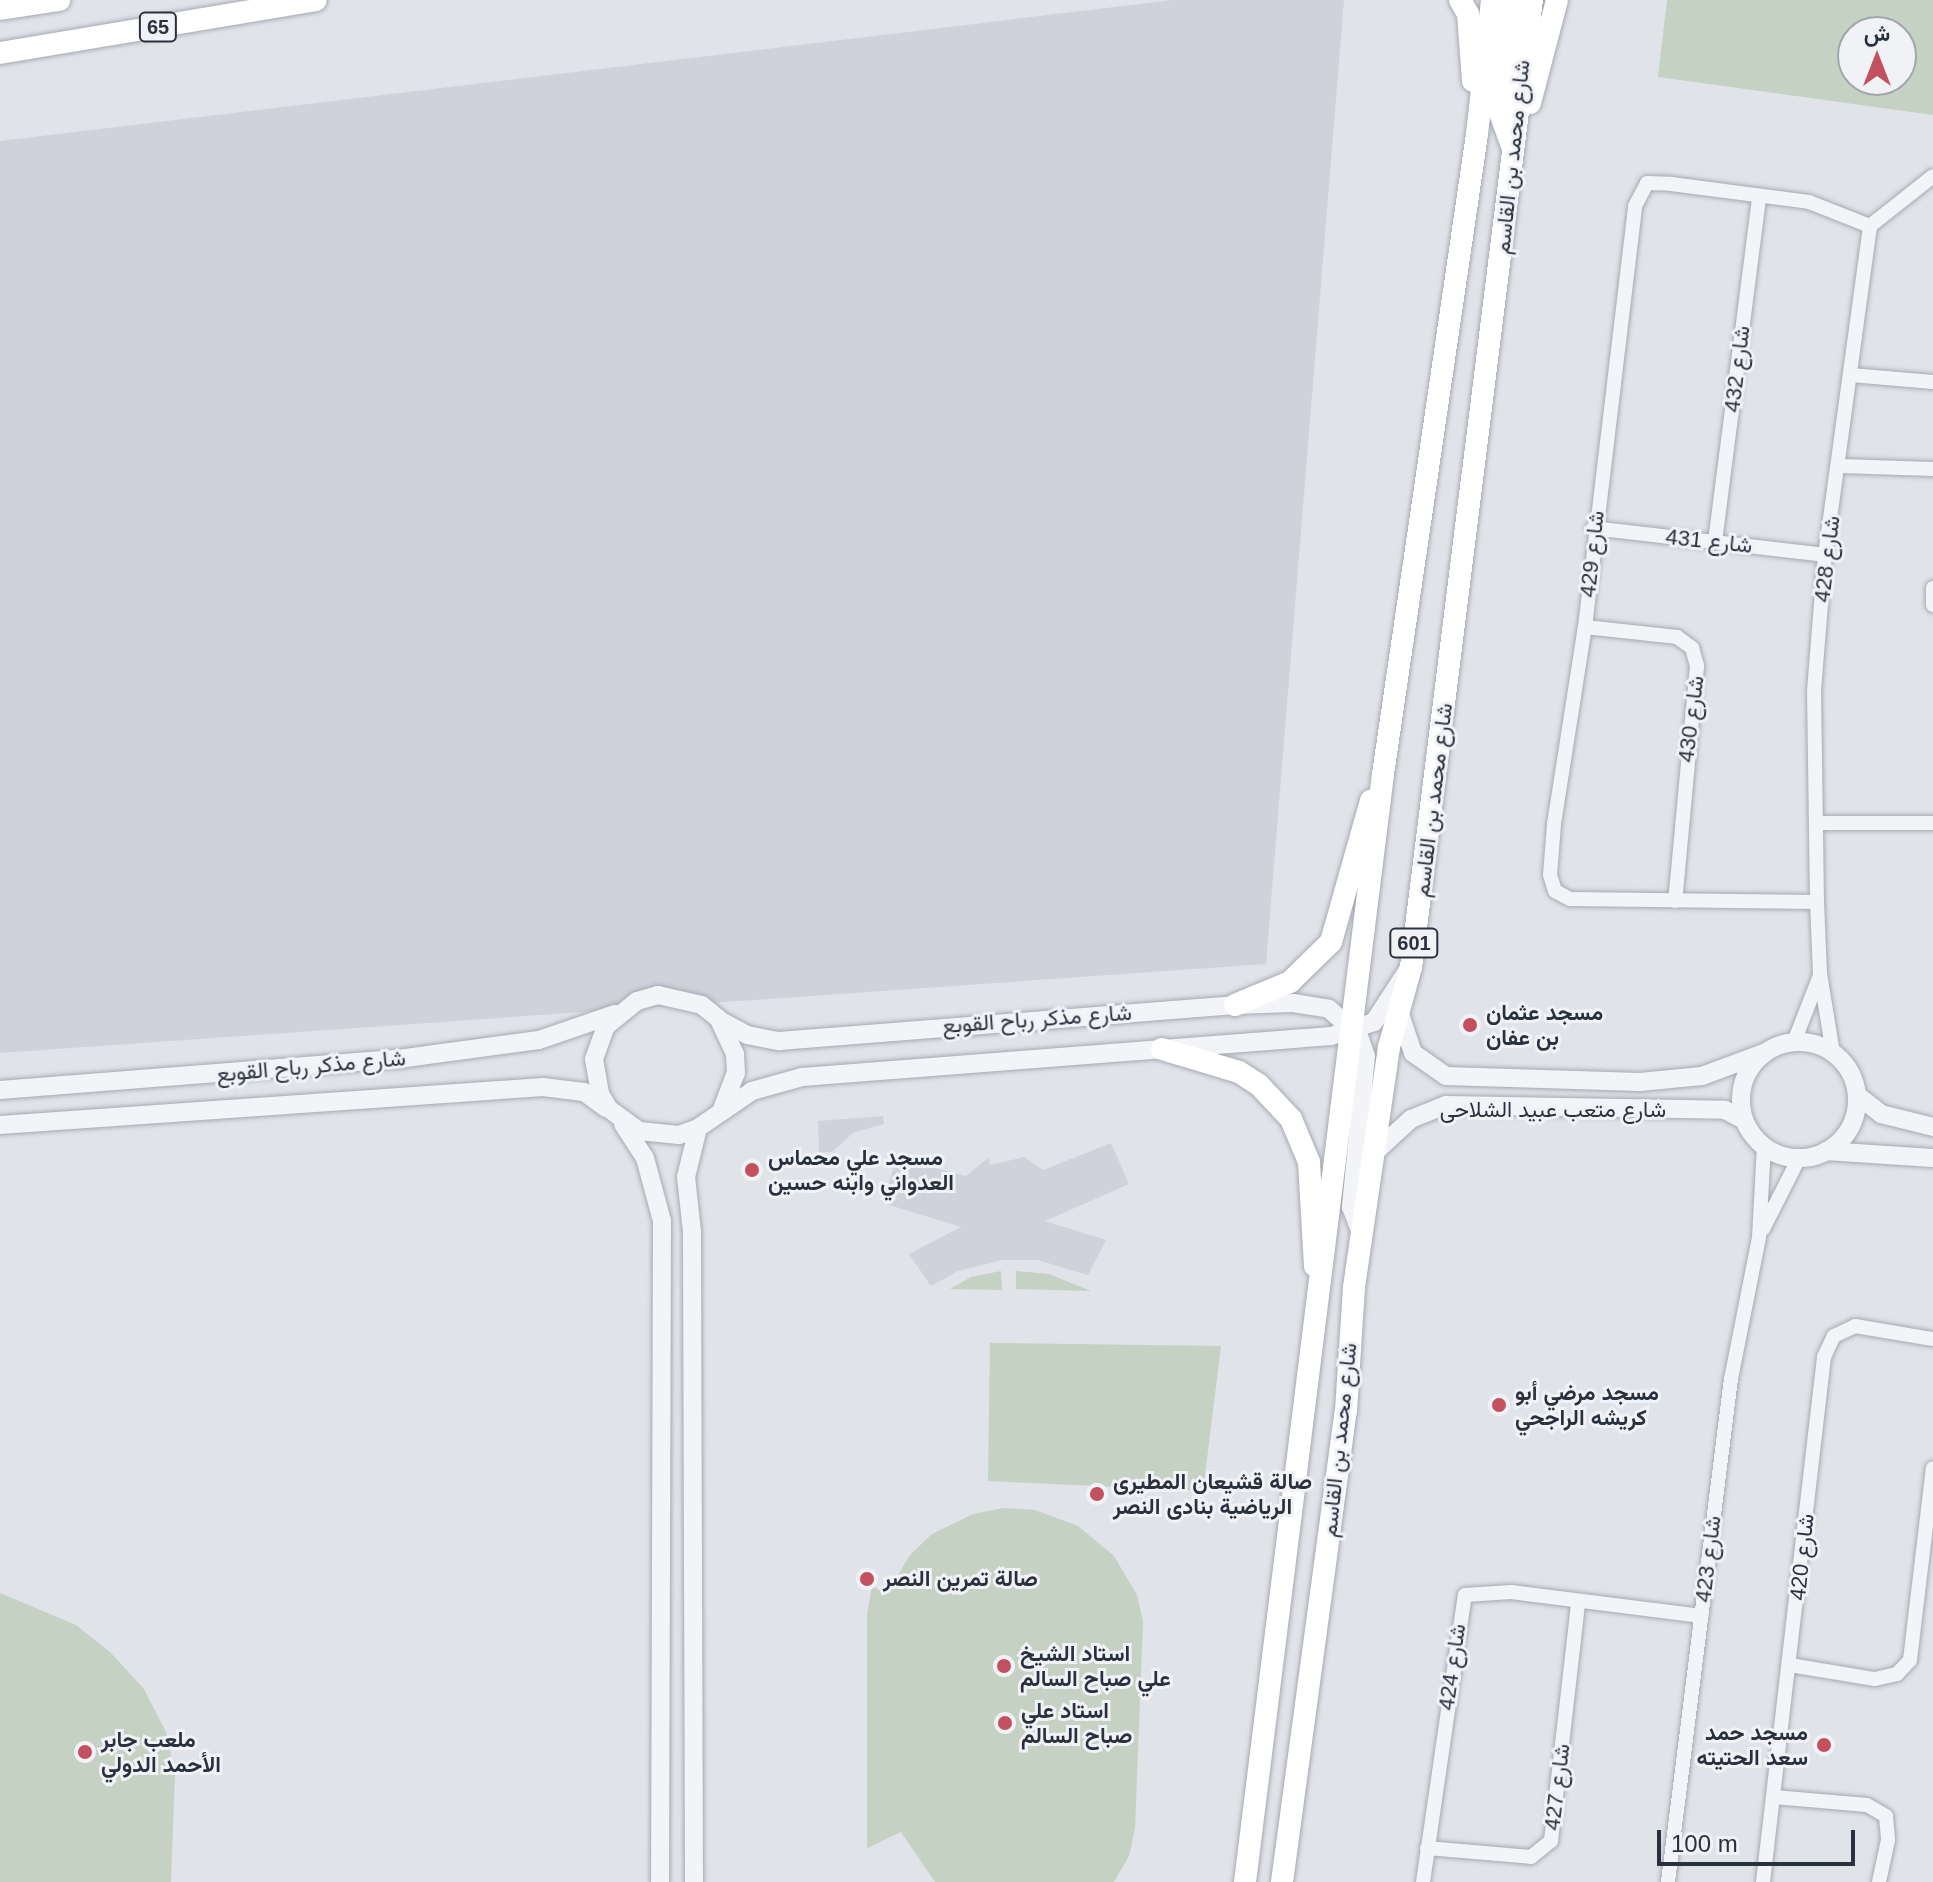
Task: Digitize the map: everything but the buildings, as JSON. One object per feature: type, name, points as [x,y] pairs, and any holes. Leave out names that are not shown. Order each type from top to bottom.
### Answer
[{"type":"main road","points":[[0,9],[59,0]]},
{"type":"main road","name":"65","points":[[0,53],[316,0]]},
{"type":"main road","points":[[1460,0],[1468,14],[1477,134]]},
{"type":"main road","name":"شارع محمد بن القاسم","points":[[1245,1882],[1383,774],[1477,134],[1492,0]]},
{"type":"main road","points":[[1512,0],[1500,113],[1514,150]]},
{"type":"main road","name":"شارع محمد بن القاسم","points":[[1282,1882],[1342,1438],[1354,1287],[1391,1036],[1400,1014],[1411,967],[1532,0]]},
{"type":"main road","points":[[1510,190],[1557,0]]},
{"type":"main road","points":[[1235,1005],[1290,982],[1331,942],[1344,908],[1358,837],[1383,774]]},
{"type":"main road","points":[[1162,1049],[1239,1072],[1277,1100],[1291,1119],[1309,1162],[1311,1247],[1320,1284]]},
{"type":"street","points":[[1870,226],[1933,176]]},
{"type":"street","name":"شارع 429","points":[[1817,902],[1570,899],[1555,891],[1550,875],[1554,824],[1585,627],[1593,528],[1635,206],[1647,183],[1809,202],[1870,226]]},
{"type":"street","name":"شارع 432","points":[[1715,542],[1759,197]]},
{"type":"street","name":"شارع 428","points":[[1833,1053],[1820,974],[1814,691],[1825,555],[1840,466],[1870,226]]},
{"type":"street","points":[[1851,375],[1933,382]]},
{"type":"street","points":[[1840,466],[1933,469]]},
{"type":"street","name":"شارع 431","points":[[1593,528],[1825,555]]},
{"type":"street","points":[[1933,588],[1933,605]]},
{"type":"street","name":"شارع 430","points":[[1585,627],[1677,637],[1692,648],[1697,666],[1675,901]]},
{"type":"street","points":[[1818,823],[1933,823]]},
{"type":"street","name":"شارع مذكر رباح القوبع","points":[[722,1109],[752,1091],[802,1077],[1304,1041],[1353,1030],[1381,1016],[1397,982],[1411,967]]},
{"type":"street","name":"شارع 428","points":[[1794,1042],[1820,974]]},
{"type":"street","points":[[615,1116],[659,1136],[698,1128],[722,1109],[736,1073],[735,1054],[719,1019],[681,996],[658,995],[618,1013],[602,1034],[594,1059],[597,1086],[615,1116],[645,1158],[662,1221],[660,1873],[694,1873],[692,1242],[686,1177],[698,1128]]},
{"type":"street","name":"شارع مذكر رباح القوبع","points":[[719,1019],[747,1035],[787,1041],[1235,1005],[1318,1007],[1338,1014],[1353,1030]]},
{"type":"street","name":"شارع مذكر رباح القوبع","points":[[0,1090],[412,1057],[539,1040],[618,1013]]},
{"type":"street","name":"شارع متعب عبيد الشلاحى","points":[[1400,1014],[1413,1053],[1446,1076],[1640,1082],[1702,1076],[1764,1053]]},
{"type":"street","points":[[1353,1030],[1366,1056],[1351,1207],[1363,1239]]},
{"type":"street","points":[[1826,1151],[1850,1127],[1857,1095],[1853,1079],[1833,1053],[1794,1042],[1764,1053],[1743,1082],[1744,1120],[1764,1146],[1799,1158],[1826,1151],[1933,1158]]},
{"type":"street","points":[[1446,1076],[1435,1091],[1446,1105]]},
{"type":"street","name":"شارع مذكر رباح القوبع","points":[[0,1125],[543,1087],[584,1092],[615,1116]]},
{"type":"street","points":[[1857,1095],[1881,1114],[1933,1127]]},
{"type":"street","name":"شارع متعب عبيد الشلاحى","points":[[1375,1152],[1411,1119],[1446,1105],[1725,1110],[1744,1120]]},
{"type":"street","name":"شارع 423","points":[[1668,1882],[1731,1379],[1759,1237],[1764,1146]]},
{"type":"street","name":"شارع 423","points":[[1759,1237],[1799,1158]]},
{"type":"street","name":"شارع 420","points":[[1763,1882],[1824,1357],[1834,1336],[1855,1326],[1933,1339]]},
{"type":"street","points":[[1790,1665],[1875,1679],[1897,1674],[1910,1660],[1933,1468]]},
{"type":"street","name":"شارع 424","points":[[1423,1882],[1465,1595],[1511,1592],[1578,1603],[1701,1616]]},
{"type":"street","name":"شارع 427","points":[[1427,1848],[1531,1857],[1551,1841],[1578,1603]]},
{"type":"street","points":[[1774,1797],[1867,1805],[1886,1816],[1888,1840],[1879,1882]]},
{"type":"shaded area","points":[[1173,0],[1344,0],[1266,964],[0,1053],[0,141]]},
{"type":"shaded area","points":[[883,1116],[884,1124],[853,1133],[832,1152],[819,1152],[818,1121]]},
{"type":"shaded area","points":[[1111,1143],[1129,1184],[1045,1221],[1106,1240],[1088,1275],[1038,1260],[1002,1260],[958,1271],[931,1286],[909,1254],[961,1227],[883,1203],[896,1158],[966,1176],[988,1158],[990,1165],[1024,1157],[1043,1170]]},
{"type":"green space","points":[[1667,0],[1933,0],[1933,115],[1658,77]]},
{"type":"green space","points":[[1001,1271],[1002,1290],[950,1289],[971,1277]]},
{"type":"green space","points":[[1016,1271],[1049,1274],[1091,1291],[1016,1289]]},
{"type":"green space","points":[[990,1343],[1221,1346],[1203,1491],[988,1481]]},
{"type":"green space","name":"استاد الشيخ علي صباح السالم","points":[[1004,1508],[1035,1510],[1078,1526],[1114,1556],[1137,1595],[1143,1622],[1135,1829],[1129,1856],[1114,1882],[935,1882],[901,1832],[867,1848],[867,1615],[872,1586],[887,1594],[910,1555],[932,1534],[973,1514]]},
{"type":"green space","name":"ملعب جابر الأحمد الدولي","points":[[0,1593],[76,1625],[111,1653],[144,1689],[166,1732],[175,1772],[171,1882],[0,1882]]},
{"type":"place","name":"مسجد عثمان بن عفان","points":[[1470,1025]]},
{"type":"place","name":"مسجد علي محماس العدواني وابنه حسين","points":[[752,1170]]},
{"type":"place","name":"مسجد مرضي أبو كريشه الراجحي","points":[[1499,1405]]},
{"type":"place","name":"صالة قشيعان المطيرى الرياضية بنادى النصر","points":[[1097,1494]]},
{"type":"place","name":"صالة تمرين النصر","points":[[867,1579]]},
{"type":"place","name":"استاد الشيخ علي صباح السالم","points":[[1004,1666]]},
{"type":"place","name":"استاد علي صباح السالم","points":[[1005,1723]]},
{"type":"place","name":"مسجد حمد سعد الحتيته","points":[[1824,1745]]},
{"type":"place","name":"ملعب جابر الأحمد الدولي","points":[[85,1752]]}]
